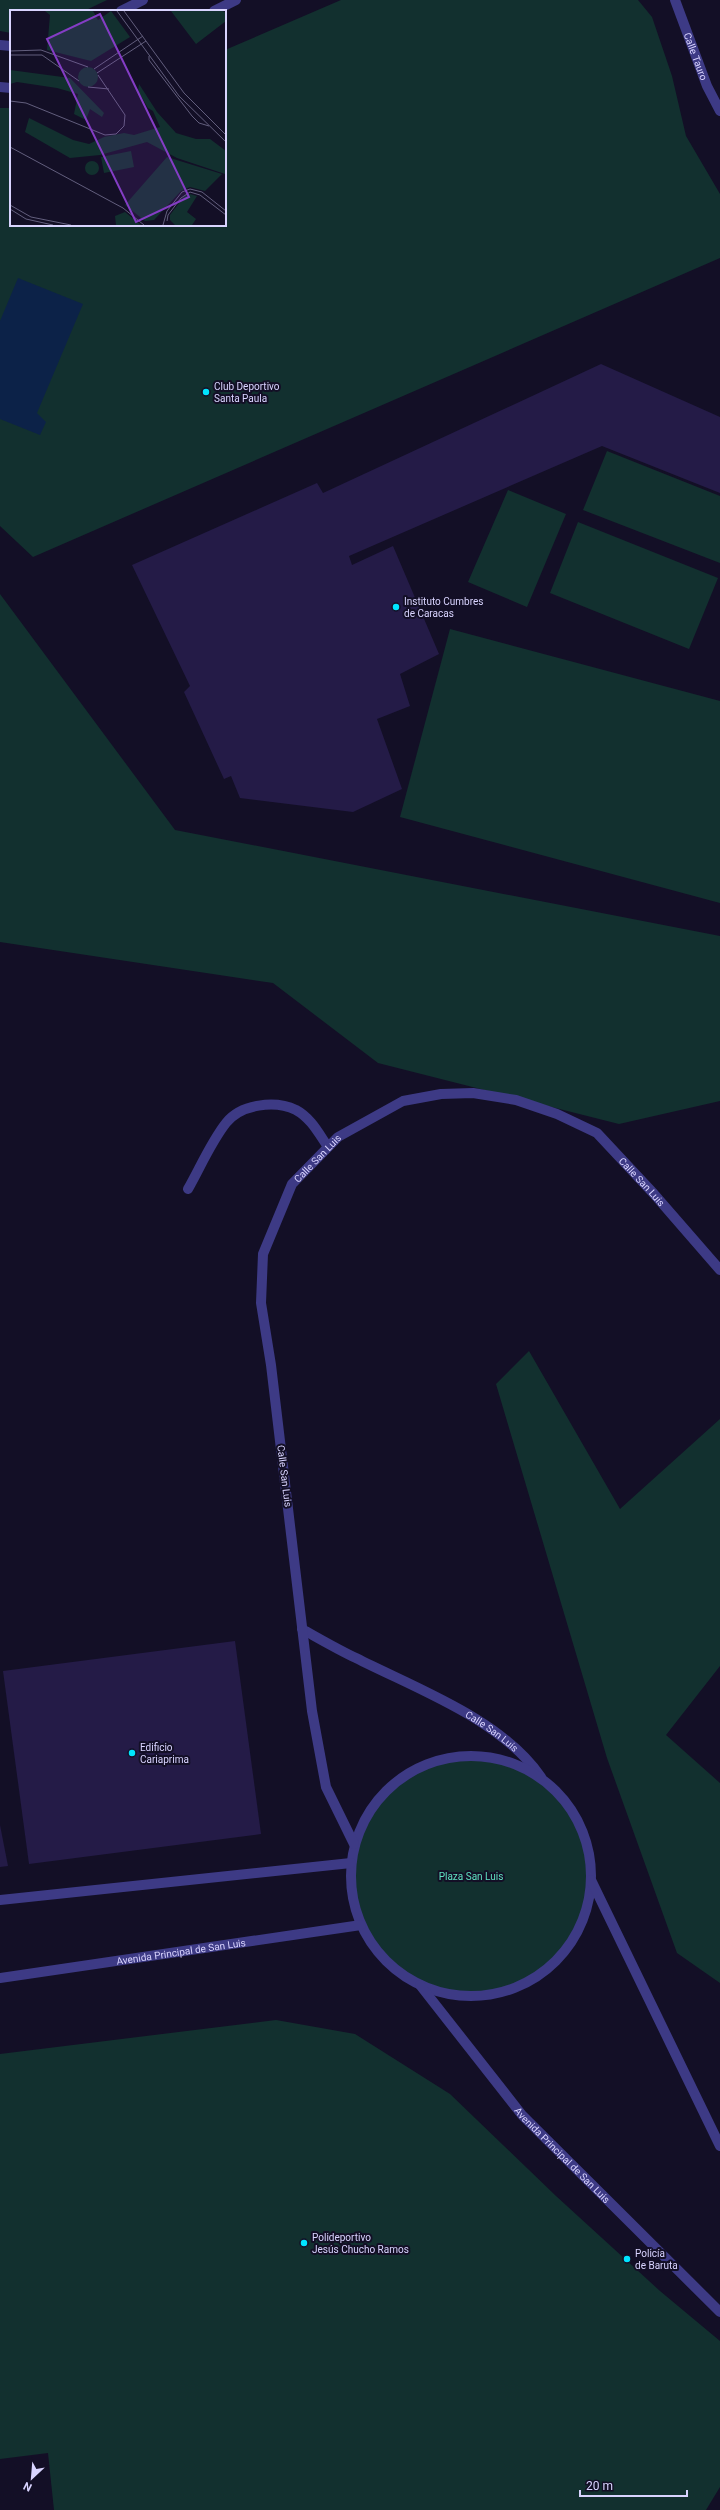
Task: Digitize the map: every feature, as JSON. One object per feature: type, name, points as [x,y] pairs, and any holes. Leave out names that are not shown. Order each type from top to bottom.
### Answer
[{"type":"street","points":[[123,10],[143,0]]},
{"type":"street","points":[[216,10],[236,0]]},
{"type":"street","name":"Calle Tauro","points":[[675,0],[707,86],[720,111]]},
{"type":"street","points":[[0,45],[10,46]]},
{"type":"street","points":[[0,87],[10,88]]},
{"type":"street","name":"Calle San Luis","points":[[354,1844],[326,1787],[312,1711],[297,1574],[261,1303],[263,1254],[292,1184],[338,1137],[366,1120],[403,1101],[440,1094],[473,1093],[516,1100],[557,1114],[597,1133],[654,1194],[720,1270]]},
{"type":"street","points":[[188,1189],[226,1122],[240,1111],[259,1106],[276,1105],[296,1110],[311,1122],[328,1147]]},
{"type":"street","name":"Calle San Luis","points":[[302,1629],[356,1658],[437,1696],[501,1736],[528,1759],[543,1780]]},
{"type":"street","points":[[478,1756],[501,1760],[523,1768],[543,1780],[564,1800],[580,1824],[588,1852],[592,1880],[588,1906],[578,1931],[564,1953],[545,1971],[522,1985],[498,1993],[471,1996],[445,1994],[420,1985],[401,1974],[385,1960],[371,1944],[361,1925],[354,1905],[350,1884],[354,1844],[363,1822],[380,1797],[410,1772],[432,1762],[454,1757],[478,1756]]},
{"type":"street","points":[[0,1900],[351,1863]]},
{"type":"street","points":[[592,1880],[720,2146]]},
{"type":"street","name":"Avenida Principal de San Luis","points":[[0,1978],[361,1925]]},
{"type":"street","name":"Avenida Principal de San Luis","points":[[420,1985],[522,2115],[720,2312]]},
{"type":"green space","points":[[0,0],[107,0],[86,10],[10,10],[10,33],[0,31]]},
{"type":"green space","name":"Club Deportivo Santa Paula","points":[[341,0],[638,0],[652,17],[672,76],[686,136],[720,194],[720,258],[33,557],[0,526],[0,108],[10,108],[10,226],[226,226],[226,50]]},
{"type":"green space","points":[[607,451],[720,496],[720,563],[583,510]]},
{"type":"green space","points":[[508,490],[566,514],[527,607],[468,582]]},
{"type":"green space","points":[[578,522],[718,578],[689,649],[550,593]]},
{"type":"green space","points":[[0,594],[175,830],[720,936],[720,1101],[619,1124],[378,1063],[273,983],[0,942]]},
{"type":"green space","points":[[450,629],[720,701],[720,903],[400,817]]},
{"type":"green space","points":[[529,1351],[620,1509],[720,1419],[720,1666],[666,1735],[720,1783],[720,1983],[677,1953],[607,1758],[496,1384]]},
{"type":"green space","name":"Plaza San Luis","points":[[471,1756],[494,1758],[517,1765],[538,1776],[556,1791],[571,1809],[582,1830],[589,1853],[591,1876],[589,1899],[582,1922],[571,1943],[556,1961],[538,1976],[517,1987],[494,1994],[471,1996],[448,1994],[425,1987],[404,1976],[386,1961],[371,1943],[360,1922],[353,1899],[351,1876],[353,1853],[360,1830],[371,1809],[386,1791],[404,1776],[425,1765],[448,1758]]},
{"type":"green space","name":"Polideportivo Jesús Chucho Ramos","points":[[276,2020],[355,2034],[450,2094],[556,2196],[660,2291],[720,2341],[720,2487],[706,2510],[54,2510],[48,2453],[0,2459],[0,2054]]},
{"type":"water","points":[[18,278],[83,304],[37,413],[46,422],[40,435],[0,419],[0,321]]},
{"type":"building","points":[[601,364],[720,417],[720,493],[602,446],[349,556],[352,565],[393,546],[439,654],[400,674],[410,706],[377,719],[402,789],[353,812],[240,798],[231,776],[224,779],[184,692],[190,686],[132,565],[317,483],[323,493]]},
{"type":"building","name":"Edificio Cariaprima","points":[[235,1641],[261,1834],[29,1864],[3,1671]]},
{"type":"building","points":[[0,1825],[8,1866],[0,1867]]},
{"type":"place","name":"Club Deportivo Santa Paula","points":[[206,392]]},
{"type":"place","name":"Instituto Cumbres de Caracas","points":[[396,607]]},
{"type":"place","name":"Edificio Cariaprima","points":[[132,1753]]},
{"type":"place","name":"Polideportivo Jesús Chucho Ramos","points":[[304,2243]]},
{"type":"place","name":"Policía de Baruta","points":[[627,2259]]}]
